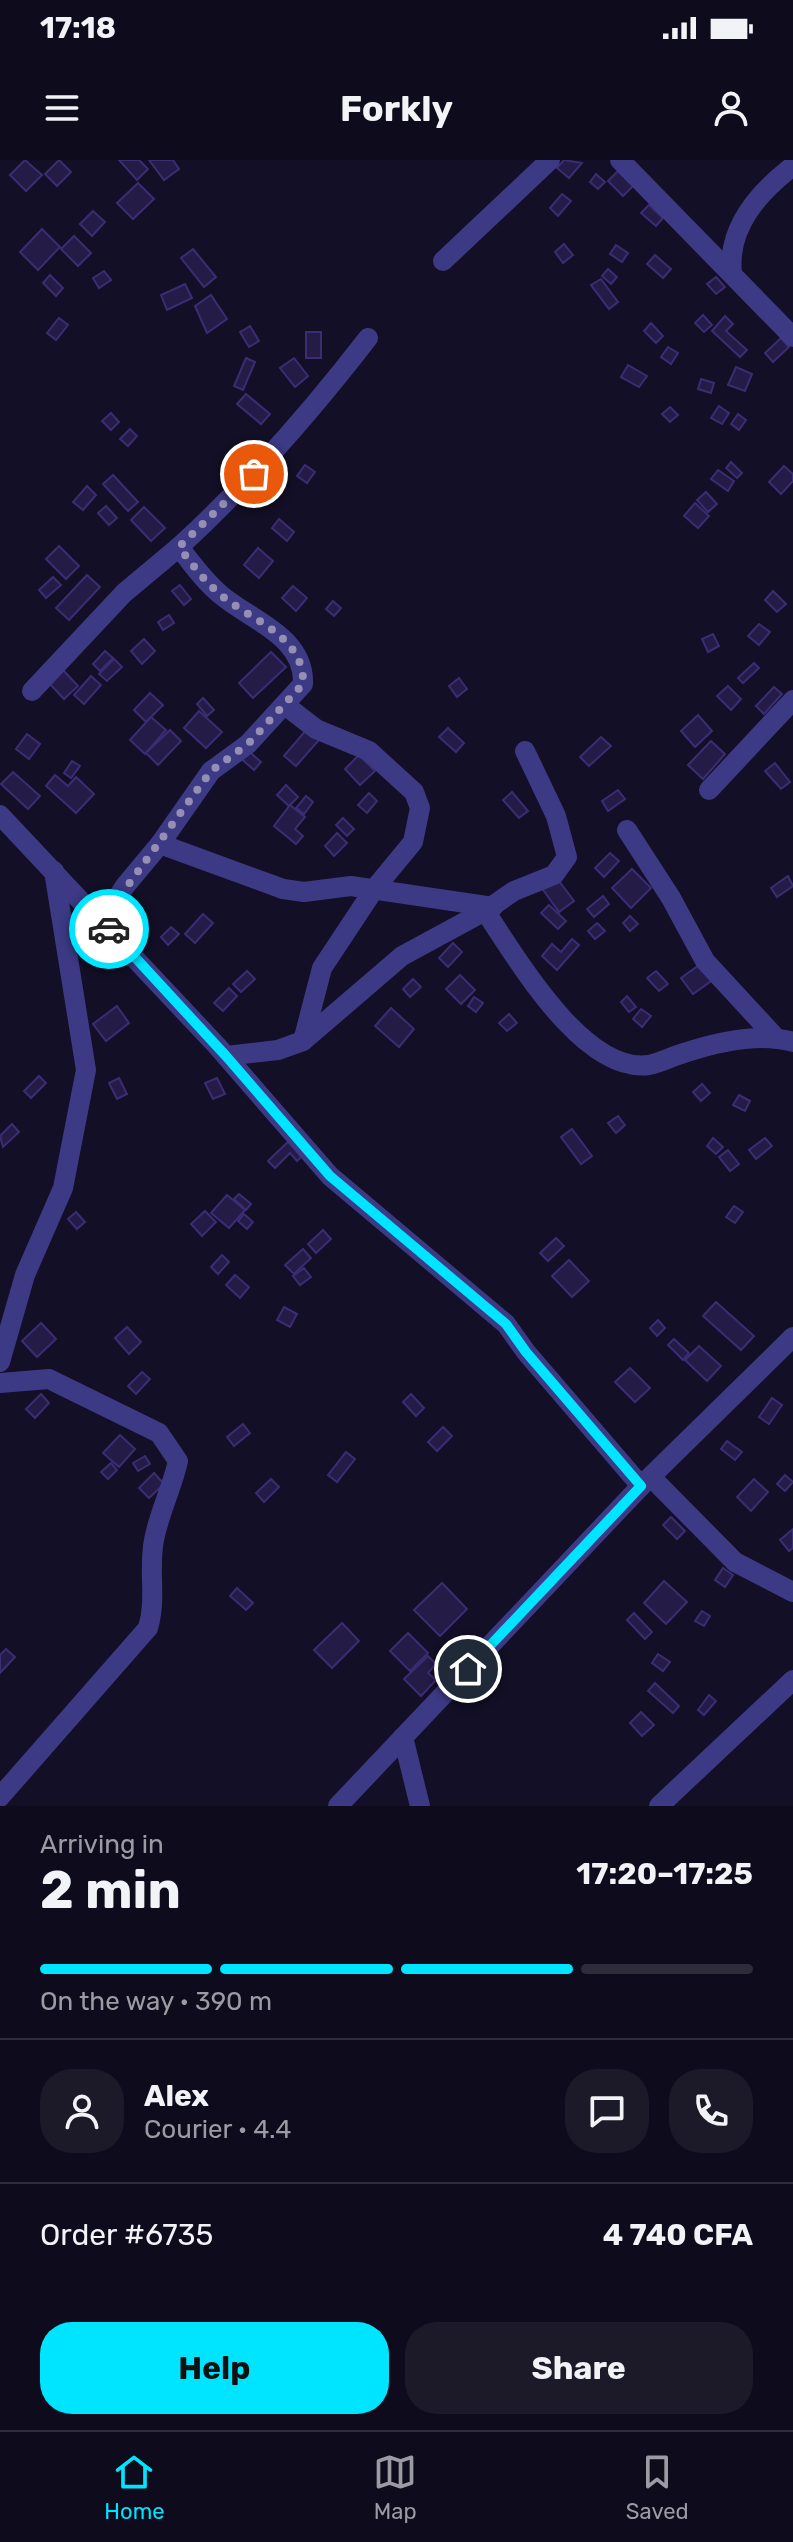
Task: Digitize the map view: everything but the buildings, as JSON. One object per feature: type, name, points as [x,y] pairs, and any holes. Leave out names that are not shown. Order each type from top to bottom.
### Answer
[{"type":"street","points":[[443,261],[550,160]]},
{"type":"street","points":[[620,160],[793,337]]},
{"type":"street","points":[[732,273],[730,248],[737,230],[761,194],[793,166]]},
{"type":"street","points":[[32,691],[124,593],[227,503],[312,411],[368,338]]},
{"type":"street","points":[[102,921],[211,771],[248,744],[303,684],[297,658],[268,623],[222,596],[179,547]]},
{"type":"street","points":[[709,790],[793,700]]},
{"type":"street","points":[[285,705],[316,729],[369,751],[418,799],[417,834],[375,888],[322,968],[303,1041]]},
{"type":"street","points":[[226,1056],[278,1050],[303,1041],[402,956],[489,909],[514,891],[554,875],[567,857],[556,816],[525,751]]},
{"type":"street","points":[[0,815],[226,1056],[330,1176],[506,1324],[526,1352],[646,1481],[735,1562],[793,1592]]},
{"type":"street","points":[[627,830],[671,898],[705,961],[785,1040]]},
{"type":"street","points":[[160,844],[283,889],[304,892],[351,886],[375,888],[489,909],[545,999],[602,1054],[637,1065],[651,1065],[720,1044],[785,1040]]},
{"type":"street","points":[[0,1362],[25,1275],[63,1188],[86,1070],[54,871]]},
{"type":"street","points":[[0,1294],[25,1275]]},
{"type":"street","points":[[338,1806],[646,1481],[793,1337]]},
{"type":"street","points":[[0,1383],[49,1379],[159,1433],[178,1461],[155,1537],[151,1561],[153,1611],[148,1628],[0,1797]]},
{"type":"street","points":[[659,1806],[793,1680]]},
{"type":"street","points":[[403,1737],[420,1806]]},
{"type":"way so far","points":[[109,929],[102,921],[136,870],[160,844],[211,771],[248,744],[303,684],[304,677],[297,658],[268,623],[222,596],[179,547],[254,474]]},
{"type":"route","points":[[109,929],[226,1056],[330,1176],[356,1201],[506,1324],[526,1352],[641,1486],[468,1669]]}]
